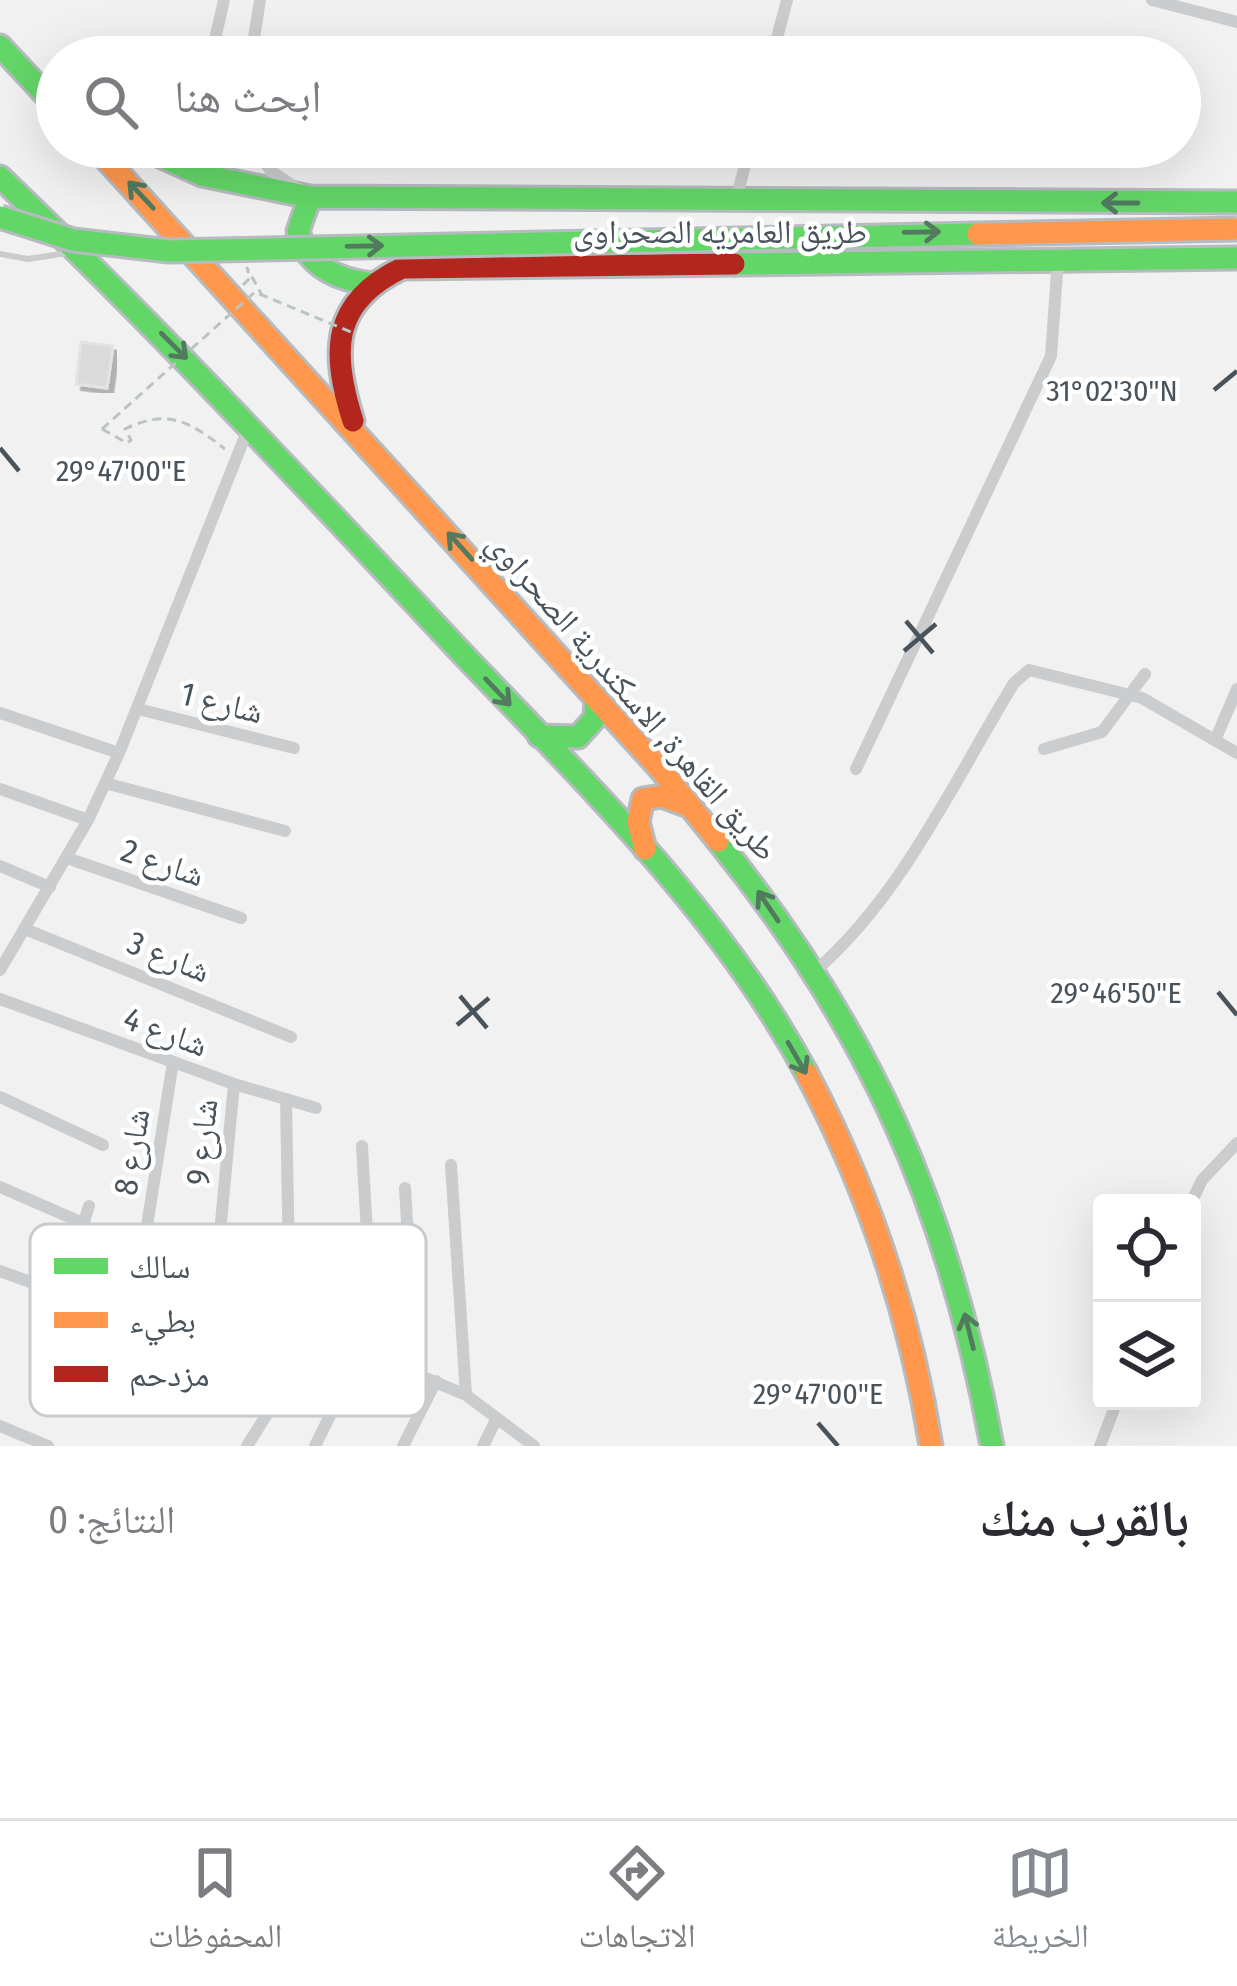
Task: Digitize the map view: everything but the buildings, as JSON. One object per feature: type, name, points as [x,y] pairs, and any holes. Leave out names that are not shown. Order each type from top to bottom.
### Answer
[{"type":"highway","points":[[0,46],[36,83]]},
{"type":"highway","name":"طريق القاهرة, الاسكندرية الصحراوي","points":[[114,168],[596,698],[749,879],[814,972],[879,1081],[938,1222],[969,1333],[992,1446]]},
{"type":"highway","name":"طريق العامريه الصحراوى","points":[[202,168],[263,191],[310,197],[1237,202]]},
{"type":"highway","points":[[0,177],[250,423],[645,850],[766,1005],[838,1138],[879,1237],[908,1328],[931,1446]]},
{"type":"highway","points":[[310,197],[300,223],[309,257],[331,278],[372,284]]},
{"type":"highway","points":[[0,217],[73,240],[169,251],[1237,229]]},
{"type":"highway","name":"طريق العامريه الصحراوى","points":[[372,284],[401,268],[428,265],[1237,258]]},
{"type":"highway","points":[[357,433],[338,381],[336,351],[349,308],[372,284]]},
{"type":"highway","points":[[538,736],[578,737],[595,718],[596,698]]},
{"type":"highway","points":[[645,850],[638,821],[643,799],[662,796],[689,806]]},
{"type":"street","points":[[216,36],[224,0]]},
{"type":"street","points":[[254,36],[260,0]]},
{"type":"street","points":[[778,36],[787,0]]},
{"type":"street","points":[[1152,0],[1237,22]]},
{"type":"street","points":[[270,168],[310,197]]},
{"type":"street","points":[[736,202],[744,168]]},
{"type":"street","points":[[856,769],[1051,356],[1058,259]]},
{"type":"street","points":[[0,970],[6,948],[25,929],[67,858],[119,754],[250,423]]},
{"type":"street","points":[[814,972],[886,893],[1022,674],[1035,669],[1131,694],[1237,753]]},
{"type":"street","points":[[1044,748],[1102,732],[1145,674]]},
{"type":"street","points":[[1216,738],[1237,689]]},
{"type":"street","name":"شارع 1","points":[[137,710],[294,748]]},
{"type":"street","points":[[0,713],[119,754]]},
{"type":"street","points":[[105,783],[285,831]]},
{"type":"street","points":[[0,789],[88,820]]},
{"type":"street","name":"شارع 2","points":[[67,858],[241,918]]},
{"type":"street","points":[[0,866],[50,887]]},
{"type":"street","name":"شارع 3","points":[[25,929],[291,1037]]},
{"type":"street","name":"شارع 4","points":[[0,999],[234,1084],[316,1108]]},
{"type":"street","name":"شارع 8","points":[[147,1224],[173,1062]]},
{"type":"street","name":"شارع 9","points":[[220,1224],[234,1084]]},
{"type":"street","points":[[0,1097],[103,1145]]},
{"type":"street","points":[[286,1099],[288,1224]]},
{"type":"street","points":[[1195,1194],[1202,1180],[1237,1143]]},
{"type":"street","points":[[362,1146],[366,1224]]},
{"type":"street","points":[[451,1165],[466,1395]]},
{"type":"street","points":[[0,1187],[83,1223],[88,1206]]},
{"type":"street","points":[[405,1188],[407,1224]]},
{"type":"street","points":[[0,1271],[30,1283]]},
{"type":"street","points":[[426,1378],[466,1395],[534,1446]]},
{"type":"street","points":[[426,1401],[436,1381]]},
{"type":"street","points":[[1100,1446],[1114,1410]]},
{"type":"street","points":[[247,1446],[266,1416]]},
{"type":"street","points":[[315,1446],[330,1416]]},
{"type":"street","points":[[403,1446],[418,1416]]},
{"type":"street","points":[[483,1446],[497,1418]]},
{"type":"street","points":[[0,1426],[48,1446]]},
{"type":"lane","points":[[2,257],[79,251]]},
{"type":"path","points":[[250,278],[247,268],[262,295]]},
{"type":"path","points":[[236,458],[179,418],[145,419],[124,429],[131,440],[127,443],[102,429],[255,292],[351,332]]},
{"type":"traffic: fast","points":[[0,46],[36,85]]},
{"type":"traffic: fast","points":[[186,168],[310,197],[1237,202]]},
{"type":"traffic: fast","points":[[0,177],[231,409],[646,849],[733,957],[807,1074]]},
{"type":"traffic: fast","points":[[310,197],[298,231],[309,254],[336,275],[372,284]]},
{"type":"traffic: fast","points":[[0,217],[73,240],[169,251],[978,234]]},
{"type":"traffic: fast","points":[[734,264],[1237,258]]},
{"type":"traffic: fast","points":[[539,736],[578,737],[595,718],[596,698]]},
{"type":"traffic: fast","points":[[718,841],[819,982],[896,1125],[952,1277],[992,1446]]},
{"type":"traffic: slow","points":[[114,168],[661,770],[718,841]]},
{"type":"traffic: slow","points":[[978,234],[1237,229]]},
{"type":"traffic: slow","points":[[645,849],[638,822],[643,799],[662,796],[689,806]]},
{"type":"traffic: slow","points":[[807,1074],[850,1163],[884,1255],[911,1349],[931,1446]]},
{"type":"traffic: jam","points":[[353,421],[341,373],[343,331],[361,297],[402,268],[734,264]]}]
